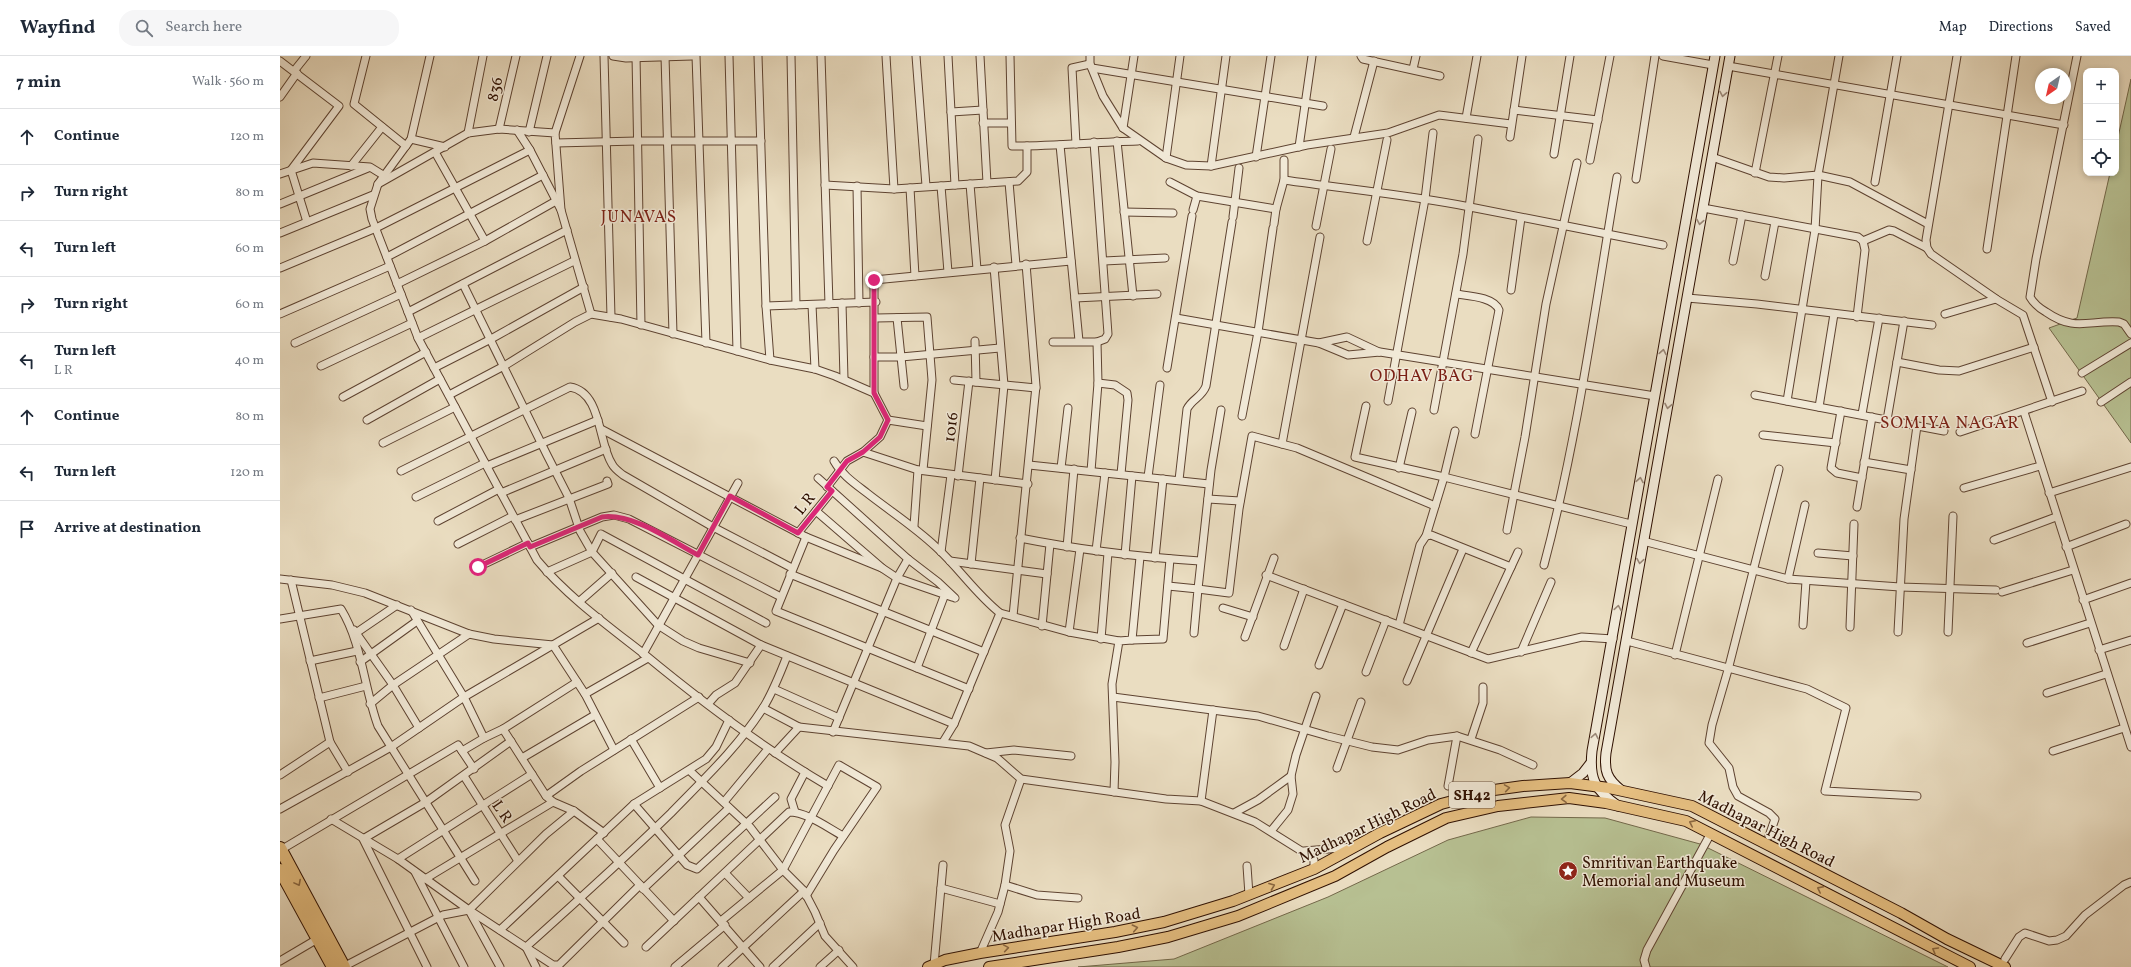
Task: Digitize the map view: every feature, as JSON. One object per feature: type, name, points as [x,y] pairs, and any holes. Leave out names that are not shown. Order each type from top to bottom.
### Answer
[{"type":"highway","points":[[282,848],[343,967]]},
{"type":"highway","points":[[280,870],[333,967]]},
{"type":"main road","points":[[1621,790],[1610,780],[1605,771],[1605,764],[1643,541],[1730,56]]},
{"type":"main road","points":[[1618,806],[1597,786],[1591,775],[1590,764],[1613,639],[1631,524],[1714,61]]},
{"type":"main road","points":[[1570,782],[1583,773],[1590,764]]},
{"type":"main road","name":"Madhapar High Road","points":[[931,966],[945,960],[980,953],[1115,932],[1164,922],[1249,895],[1314,869],[1415,815],[1441,804],[1502,789],[1570,782],[1621,790],[1692,806],[1901,913],[1947,939],[2005,963]]},
{"type":"main road","name":"SH42","points":[[989,967],[1118,947],[1168,937],[1238,916],[1335,876],[1427,826],[1471,812],[1525,801],[1569,798],[1686,820],[1970,967]]},
{"type":"street","points":[[280,97],[306,56]]},
{"type":"street","points":[[366,56],[354,104],[406,146]]},
{"type":"street","points":[[430,56],[411,139],[383,175],[373,195],[370,209],[418,338],[514,518],[537,560],[547,572],[599,618],[645,656],[768,749],[828,786]]},
{"type":"street","points":[[468,133],[483,56]]},
{"type":"street","name":"836","points":[[499,129],[516,56]]},
{"type":"street","points":[[529,132],[547,56]]},
{"type":"street","points":[[560,210],[555,133],[580,56]]},
{"type":"street","points":[[604,56],[611,317]]},
{"type":"street","points":[[613,56],[692,56]]},
{"type":"street","points":[[665,56],[673,334]]},
{"type":"street","points":[[696,56],[706,343]]},
{"type":"street","points":[[729,56],[737,351]]},
{"type":"street","points":[[758,56],[766,306],[770,360]]},
{"type":"street","points":[[791,56],[796,305]]},
{"type":"street","points":[[821,56],[828,304]]},
{"type":"street","points":[[886,56],[894,188]]},
{"type":"street","points":[[916,56],[926,186]]},
{"type":"street","points":[[948,56],[955,185]]},
{"type":"street","points":[[980,56],[987,183]]},
{"type":"street","points":[[1010,56],[1012,146],[1060,146],[1094,142],[1138,140]]},
{"type":"street","points":[[1090,56],[1091,66],[1103,96],[1123,128],[1138,140],[1166,158],[1186,165],[1211,166],[1298,147],[1354,137],[1388,133],[1439,115],[1511,124]]},
{"type":"street","points":[[1123,128],[1134,56]]},
{"type":"street","points":[[1166,158],[1180,56]]},
{"type":"street","points":[[1211,166],[1226,56]]},
{"type":"street","points":[[1256,157],[1271,56]]},
{"type":"street","points":[[1298,147],[1312,56]]},
{"type":"street","points":[[1360,56],[1363,59],[1440,76]]},
{"type":"street","points":[[1413,69],[1416,56]]},
{"type":"street","points":[[1466,118],[1477,56]]},
{"type":"street","points":[[1510,137],[1522,56]]},
{"type":"street","points":[[1554,154],[1570,56]]},
{"type":"street","points":[[1590,160],[1610,56]]},
{"type":"street","points":[[1636,179],[1655,56]]},
{"type":"street","points":[[1663,56],[1714,61]]},
{"type":"street","points":[[1755,173],[1778,56]]},
{"type":"street","points":[[1787,401],[1815,230],[1818,175],[1839,56]]},
{"type":"street","points":[[1875,182],[1898,56]]},
{"type":"street","points":[[1927,248],[1926,240],[1928,224],[1957,56]]},
{"type":"street","points":[[1987,249],[2016,56]]},
{"type":"street","points":[[2077,56],[2036,259],[2030,297],[2036,306],[2066,323],[2119,322],[2124,324],[2131,334]]},
{"type":"street","points":[[636,57],[641,325]]},
{"type":"street","points":[[280,61],[339,106],[291,170]]},
{"type":"street","points":[[1354,137],[1374,61]]},
{"type":"street","points":[[1076,144],[1072,68],[1091,66],[1323,106]]},
{"type":"street","points":[[1728,66],[2064,125]]},
{"type":"street","points":[[951,112],[983,110]]},
{"type":"street","points":[[1514,110],[1598,120]]},
{"type":"street","points":[[984,123],[1011,123]]},
{"type":"street","points":[[351,166],[382,127]]},
{"type":"street","points":[[378,184],[468,133],[499,129],[555,133]]},
{"type":"street","points":[[517,130],[530,150],[560,210],[591,314]]},
{"type":"street","points":[[1388,401],[1425,199],[1433,133]]},
{"type":"street","points":[[411,139],[445,147]]},
{"type":"street","points":[[1434,410],[1456,294],[1470,207],[1478,139]]},
{"type":"street","points":[[1367,241],[1375,192],[1387,140]]},
{"type":"street","points":[[556,143],[637,141],[761,141]]},
{"type":"street","points":[[1117,141],[1133,296]]},
{"type":"street","points":[[1053,342],[1097,342],[1105,339],[1108,334],[1104,261],[1094,142]]},
{"type":"street","points":[[825,185],[910,188],[1009,182],[1022,179],[1027,172],[1027,146]]},
{"type":"street","points":[[1060,146],[1079,341]]},
{"type":"street","points":[[1316,226],[1331,149]]},
{"type":"street","points":[[280,268],[376,228],[530,150]]},
{"type":"street","points":[[435,152],[485,241]]},
{"type":"street","points":[[1712,157],[1769,177],[1784,178],[1818,175],[1850,182],[1928,224]]},
{"type":"street","points":[[1242,416],[1258,332],[1276,209],[1284,180],[1284,160]]},
{"type":"street","points":[[280,174],[313,163],[370,168],[383,175]]},
{"type":"street","points":[[1507,530],[1546,304],[1577,163]]},
{"type":"street","points":[[280,204],[370,168]]},
{"type":"street","points":[[1179,480],[1187,409],[1191,401],[1203,392],[1206,386],[1236,202],[1239,168]]},
{"type":"street","points":[[291,170],[307,222]]},
{"type":"street","points":[[387,257],[543,175]]},
{"type":"street","points":[[1544,565],[1560,507],[1583,385],[1618,177]]},
{"type":"street","points":[[1284,180],[1425,199],[1521,218],[1563,224],[1608,235],[1663,245]]},
{"type":"street","points":[[1009,182],[1016,265]]},
{"type":"street","points":[[1170,182],[1197,196],[1276,209]]},
{"type":"street","points":[[970,184],[977,269]]},
{"type":"street","points":[[857,186],[859,303]]},
{"type":"street","points":[[941,186],[948,272]]},
{"type":"street","points":[[910,188],[915,276]]},
{"type":"street","points":[[280,233],[373,195]]},
{"type":"street","points":[[1167,368],[1197,196]]},
{"type":"street","points":[[397,284],[485,241],[556,201]]},
{"type":"street","points":[[1703,208],[1815,230],[1852,235],[1863,241],[1866,250],[1857,317]]},
{"type":"street","points":[[1124,212],[1173,213]]},
{"type":"street","points":[[1733,261],[1742,215]]},
{"type":"street","points":[[1511,290],[1521,218]]},
{"type":"street","points":[[1765,276],[1775,222]]},
{"type":"street","points":[[408,312],[567,230]]},
{"type":"street","points":[[1863,241],[1885,231],[1894,230],[1927,248],[1932,254],[1996,299],[2023,315],[2052,402]]},
{"type":"street","points":[[1282,444],[1320,237]]},
{"type":"street","points":[[1104,261],[1129,258],[1164,258]]},
{"type":"street","points":[[418,338],[574,261]]},
{"type":"street","points":[[928,426],[888,420],[874,393],[876,302],[874,280],[994,267],[1071,261]]},
{"type":"street","points":[[1012,616],[1020,538],[1028,484],[1036,388],[1026,264]]},
{"type":"street","points":[[280,314],[390,266]]},
{"type":"street","points":[[994,267],[1004,385],[994,480]]},
{"type":"street","points":[[462,284],[526,410],[542,445],[556,470],[569,498],[579,527],[592,552],[658,625],[683,641],[699,648],[750,663]]},
{"type":"street","points":[[434,368],[491,340],[584,287]]},
{"type":"street","points":[[295,343],[401,294]]},
{"type":"street","points":[[1075,298],[1157,294]]},
{"type":"street","points":[[1456,294],[1485,300],[1497,305],[1499,310],[1475,434]]},
{"type":"street","points":[[1687,298],[1802,309],[1857,317],[1879,318],[1932,325]]},
{"type":"street","points":[[1946,314],[1996,299]]},
{"type":"street","points":[[766,306],[876,302]]},
{"type":"street","points":[[842,303],[844,379]]},
{"type":"street","points":[[812,305],[815,369]]},
{"type":"street","points":[[449,395],[504,366],[575,322],[591,314],[611,317],[770,360],[815,369],[844,379],[874,393]]},
{"type":"street","points":[[1819,407],[1834,314]]},
{"type":"street","points":[[876,318],[927,317],[932,380],[928,426],[914,526]]},
{"type":"street","points":[[897,318],[904,386]]},
{"type":"street","points":[[1176,318],[1319,343],[1348,356],[1380,352]]},
{"type":"street","points":[[1862,414],[1879,318]]},
{"type":"street","points":[[1887,420],[1904,321]]},
{"type":"street","points":[[321,366],[412,323]]},
{"type":"street","points":[[1319,343],[1347,337],[1380,352],[1534,378],[1655,396]]},
{"type":"street","name":"1016","points":[[941,552],[973,382],[975,341]]},
{"type":"street","points":[[1091,471],[1098,383],[1097,342]]},
{"type":"street","points":[[2082,373],[2131,343]]},
{"type":"street","points":[[1897,362],[1939,370],[1959,371],[2034,347]]},
{"type":"street","points":[[874,357],[901,357],[975,349],[1000,348]]},
{"type":"street","points":[[342,397],[426,352]]},
{"type":"street","points":[[367,420],[440,379]]},
{"type":"street","points":[[954,380],[1036,388]]},
{"type":"street","points":[[2101,402],[2131,382]]},
{"type":"street","points":[[1098,383],[1115,385],[1127,393],[1128,400],[1121,474]]},
{"type":"street","points":[[1148,477],[1160,385]]},
{"type":"street","points":[[400,471],[470,435],[526,410],[570,387],[578,388],[585,393],[598,420],[612,464],[623,475],[791,571],[984,652]]},
{"type":"street","points":[[1960,432],[2024,412],[2082,391]]},
{"type":"street","points":[[1756,395],[1862,414],[1944,431]]},
{"type":"street","points":[[383,443],[455,406]]},
{"type":"street","points":[[1366,406],[1355,457],[1444,477],[1514,496],[1631,524]]},
{"type":"street","points":[[1061,468],[1068,408]]},
{"type":"street","points":[[1194,633],[1200,561],[1209,484],[1221,410]]},
{"type":"street","points":[[1841,411],[1832,464],[1833,471],[1862,478]]},
{"type":"street","points":[[1399,468],[1412,412]]},
{"type":"street","points":[[2024,412],[2056,518],[2131,747]]},
{"type":"street","points":[[1857,507],[1872,416]]},
{"type":"street","points":[[416,497],[486,465],[542,445],[598,420]]},
{"type":"street","name":"L R","points":[[798,533],[816,511],[839,471],[847,461],[863,452],[880,437],[888,420]]},
{"type":"street","points":[[1898,632],[1904,519],[1917,426]]},
{"type":"street","points":[[601,429],[806,537],[882,568]]},
{"type":"street","points":[[1399,626],[1420,545],[1426,536],[1444,477],[1455,431]]},
{"type":"street","points":[[1763,435],[1836,443]]},
{"type":"street","points":[[1168,586],[1198,588],[1229,593],[1240,501],[1252,436],[1297,448],[1435,506]]},
{"type":"street","points":[[438,521],[500,491],[606,449]]},
{"type":"street","points":[[863,452],[921,470],[1028,484]]},
{"type":"street","points":[[834,461],[839,471],[914,526],[950,561],[987,602],[1000,613],[1042,626],[1101,639],[1119,641],[1164,639],[1170,559]]},
{"type":"street","points":[[1864,462],[1911,470]]},
{"type":"street","points":[[1029,464],[1209,484]]},
{"type":"street","points":[[1964,488],[2040,466]]},
{"type":"street","points":[[2049,493],[2131,467]]},
{"type":"street","points":[[1067,547],[1074,469]]},
{"type":"street","points":[[1769,836],[1775,819],[1769,813],[1738,796],[1733,787],[1729,768],[1709,743],[1712,725],[1728,670],[1779,469]]},
{"type":"street","points":[[1096,551],[1105,472]]},
{"type":"street","points":[[1125,555],[1132,476]]},
{"type":"street","points":[[816,511],[882,568],[897,578],[954,598],[818,478]]},
{"type":"street","points":[[970,564],[980,478]]},
{"type":"street","points":[[1155,558],[1163,479]]},
{"type":"street","points":[[1675,655],[1718,479]]},
{"type":"street","points":[[458,544],[514,518],[608,484],[607,481]]},
{"type":"street","points":[[585,694],[645,656],[658,625],[738,483]]},
{"type":"street","points":[[1208,499],[1240,501]]},
{"type":"street","points":[[1788,579],[1805,505]]},
{"type":"street","points":[[478,567],[529,545],[602,517],[614,515],[629,519],[781,597]]},
{"type":"street","points":[[1948,632],[1953,516]]},
{"type":"street","points":[[1994,540],[2056,518]]},
{"type":"street","points":[[1850,627],[1854,524]]},
{"type":"street","points":[[2066,547],[2126,524]]},
{"type":"street","points":[[547,572],[592,552],[601,534],[766,623]]},
{"type":"street","points":[[1426,536],[1431,535],[1511,567]]},
{"type":"street","points":[[806,537],[776,611],[969,689]]},
{"type":"street","points":[[1020,538],[1108,553],[1140,557],[1200,561]]},
{"type":"street","points":[[1643,541],[1753,571],[1788,579],[1806,581],[1949,590],[1999,591],[2073,570]]},
{"type":"street","points":[[1042,626],[1050,544]]},
{"type":"street","points":[[1069,632],[1080,549]]},
{"type":"street","points":[[1408,681],[1463,549]]},
{"type":"street","points":[[1471,653],[1518,552]]},
{"type":"street","points":[[1101,639],[1108,553]]},
{"type":"street","points":[[1818,553],[1853,556]]},
{"type":"street","points":[[1132,640],[1140,557]]},
{"type":"street","points":[[1245,637],[1266,575],[1274,558]]},
{"type":"street","points":[[833,732],[885,611],[897,578],[908,559]]},
{"type":"street","points":[[950,561],[1047,574]]},
{"type":"street","points":[[580,601],[612,573]]},
{"type":"street","points":[[1266,575],[1488,659],[1582,637],[1613,639]]},
{"type":"street","points":[[636,577],[761,645],[954,724]]},
{"type":"street","points":[[280,579],[332,585],[365,593],[469,634],[494,639],[553,645]]},
{"type":"street","points":[[291,580],[330,742],[348,772]]},
{"type":"street","points":[[1803,625],[1806,581]]},
{"type":"street","points":[[1521,652],[1551,582]]},
{"type":"street","points":[[2083,600],[2131,583]]},
{"type":"street","points":[[1284,646],[1304,589]]},
{"type":"street","points":[[917,668],[945,594]]},
{"type":"street","points":[[1319,665],[1342,604]]},
{"type":"street","points":[[356,632],[397,605]]},
{"type":"street","points":[[1223,608],[1253,617]]},
{"type":"street","points":[[280,619],[341,609],[371,655],[393,685],[419,728]]},
{"type":"street","points":[[411,610],[464,697],[484,738]]},
{"type":"street","points":[[943,742],[954,724],[1000,613]]},
{"type":"street","points":[[280,809],[391,747],[464,697],[599,618]]},
{"type":"street","points":[[1366,672],[1386,620]]},
{"type":"street","points":[[360,662],[417,621]]},
{"type":"street","points":[[2027,643],[2090,623]]},
{"type":"street","points":[[351,625],[370,704],[378,726],[407,775],[462,857],[475,881]]},
{"type":"street","points":[[370,704],[393,685],[469,634]]},
{"type":"street","points":[[2099,650],[2131,640]]},
{"type":"street","points":[[1114,792],[1115,762],[1112,684],[1119,641]]},
{"type":"street","points":[[1627,641],[1728,670],[1807,689],[1846,708],[1825,791],[1917,796]]},
{"type":"street","points":[[553,645],[585,694],[614,750]]},
{"type":"street","points":[[708,704],[716,694],[735,683],[761,645]]},
{"type":"street","points":[[310,661],[357,651]]},
{"type":"street","points":[[526,947],[620,863],[702,782],[746,732],[763,708],[774,689],[787,656]]},
{"type":"street","points":[[2047,693],[2106,674]]},
{"type":"street","points":[[462,751],[503,729],[577,682]]},
{"type":"street","points":[[319,698],[366,686]]},
{"type":"street","points":[[1471,739],[1483,704],[1483,687]]},
{"type":"street","points":[[774,689],[839,718]]},
{"type":"street","points":[[1271,831],[1288,810],[1293,794],[1291,776],[1296,755],[1316,696]]},
{"type":"street","points":[[546,796],[581,771],[699,697]]},
{"type":"street","points":[[1113,697],[1213,710],[1279,721],[1304,730],[1347,741],[1398,750],[1428,740],[1457,736],[1471,739],[1533,765]]},
{"type":"street","points":[[1337,768],[1361,702]]},
{"type":"street","points":[[763,708],[799,727],[969,746],[997,758],[1020,779],[1166,799],[1201,801],[1234,813],[1271,831],[1304,851],[1314,860],[1314,869]]},
{"type":"street","points":[[1201,801],[1213,710]]},
{"type":"street","points":[[522,758],[595,715]]},
{"type":"street","points":[[500,930],[634,804],[690,770],[711,754],[729,720]]},
{"type":"street","points":[[775,753],[799,727]]},
{"type":"street","points":[[2053,751],[2124,728]]},
{"type":"street","points":[[503,729],[546,796],[553,802],[574,811],[604,833]]},
{"type":"street","points":[[1448,786],[1457,736]]},
{"type":"street","points":[[631,740],[660,788]]},
{"type":"street","points":[[363,839],[426,802],[511,741]]},
{"type":"street","points":[[280,775],[330,742]]},
{"type":"street","points":[[282,848],[458,745],[474,769]]},
{"type":"street","points":[[724,802],[768,749]]},
{"type":"street","points":[[986,753],[1014,750],[1071,756]]},
{"type":"street","points":[[675,967],[749,898],[783,870],[839,765],[877,787],[805,893],[722,967]]},
{"type":"street","points":[[690,770],[746,824],[783,870],[805,893],[825,936],[853,967]]},
{"type":"street","points":[[796,812],[791,799],[805,772]]},
{"type":"street","points":[[398,859],[532,774]]},
{"type":"street","name":"L R","points":[[464,776],[518,861]]},
{"type":"street","points":[[1234,813],[1258,800],[1291,776]]},
{"type":"street","points":[[980,953],[993,927],[1005,885],[1010,851],[1005,825],[1020,779]]},
{"type":"street","points":[[634,804],[687,865],[697,869],[775,797]]},
{"type":"street","points":[[425,878],[553,802]]},
{"type":"street","points":[[331,819],[398,859],[469,910],[552,965],[559,964],[602,921],[730,808]]},
{"type":"street","points":[[343,967],[408,931],[439,917],[469,910],[518,861],[574,811]]},
{"type":"street","points":[[646,947],[785,815],[790,812],[796,812],[843,836]]},
{"type":"street","points":[[1646,967],[1644,960],[1647,950],[1711,833]]},
{"type":"street","points":[[363,839],[427,967]]},
{"type":"street","points":[[597,840],[674,921]]},
{"type":"street","points":[[1304,851],[1356,847]]},
{"type":"street","points":[[931,966],[943,865]]},
{"type":"street","points":[[1247,866],[1249,895]]},
{"type":"street","points":[[414,870],[464,967]]},
{"type":"street","points":[[725,873],[749,898]]},
{"type":"street","points":[[558,876],[624,943]]},
{"type":"street","points":[[2005,963],[2019,937],[2025,934],[2049,941],[2057,940],[2066,936],[2085,915],[2124,885],[2131,882]]},
{"type":"street","points":[[1005,885],[1037,895],[1078,898]]},
{"type":"street","points":[[941,888],[1000,904]]},
{"type":"street","points":[[699,897],[760,967]]},
{"type":"street","points":[[469,910],[500,967]]},
{"type":"street","points":[[773,967],[820,923]]},
{"type":"street","points":[[280,961],[314,940]]},
{"type":"street","points":[[526,947],[536,967]]},
{"type":"street","points":[[820,967],[839,950]]},
{"type":"green space","points":[[2131,79],[2131,443],[2049,328],[2077,318],[2109,176],[2119,176],[2119,133]]},
{"type":"green space","name":"Smritivan Earthquake Memorial and Museum","points":[[1531,817],[1605,818],[1700,844],[1948,967],[1078,967],[1174,959],[1328,897],[1448,840]]},
{"type":"place","name":"Smritivan Earthquake Memorial and Museum","points":[[1568,871]]},
{"type":"district","name":"JUNAVAS","points":[[639,216]]},
{"type":"district","name":"ODHAV BAG","points":[[1422,375]]},
{"type":"district","name":"SOMIYA NAGAR","points":[[1950,422]]},
{"type":"route","points":[[478,567],[528,543],[530,547],[602,517],[614,515],[629,519],[698,555],[730,496],[798,533],[832,491],[827,487],[839,471],[853,456],[863,452],[880,437],[888,420],[874,393],[876,302],[874,280]]}]
